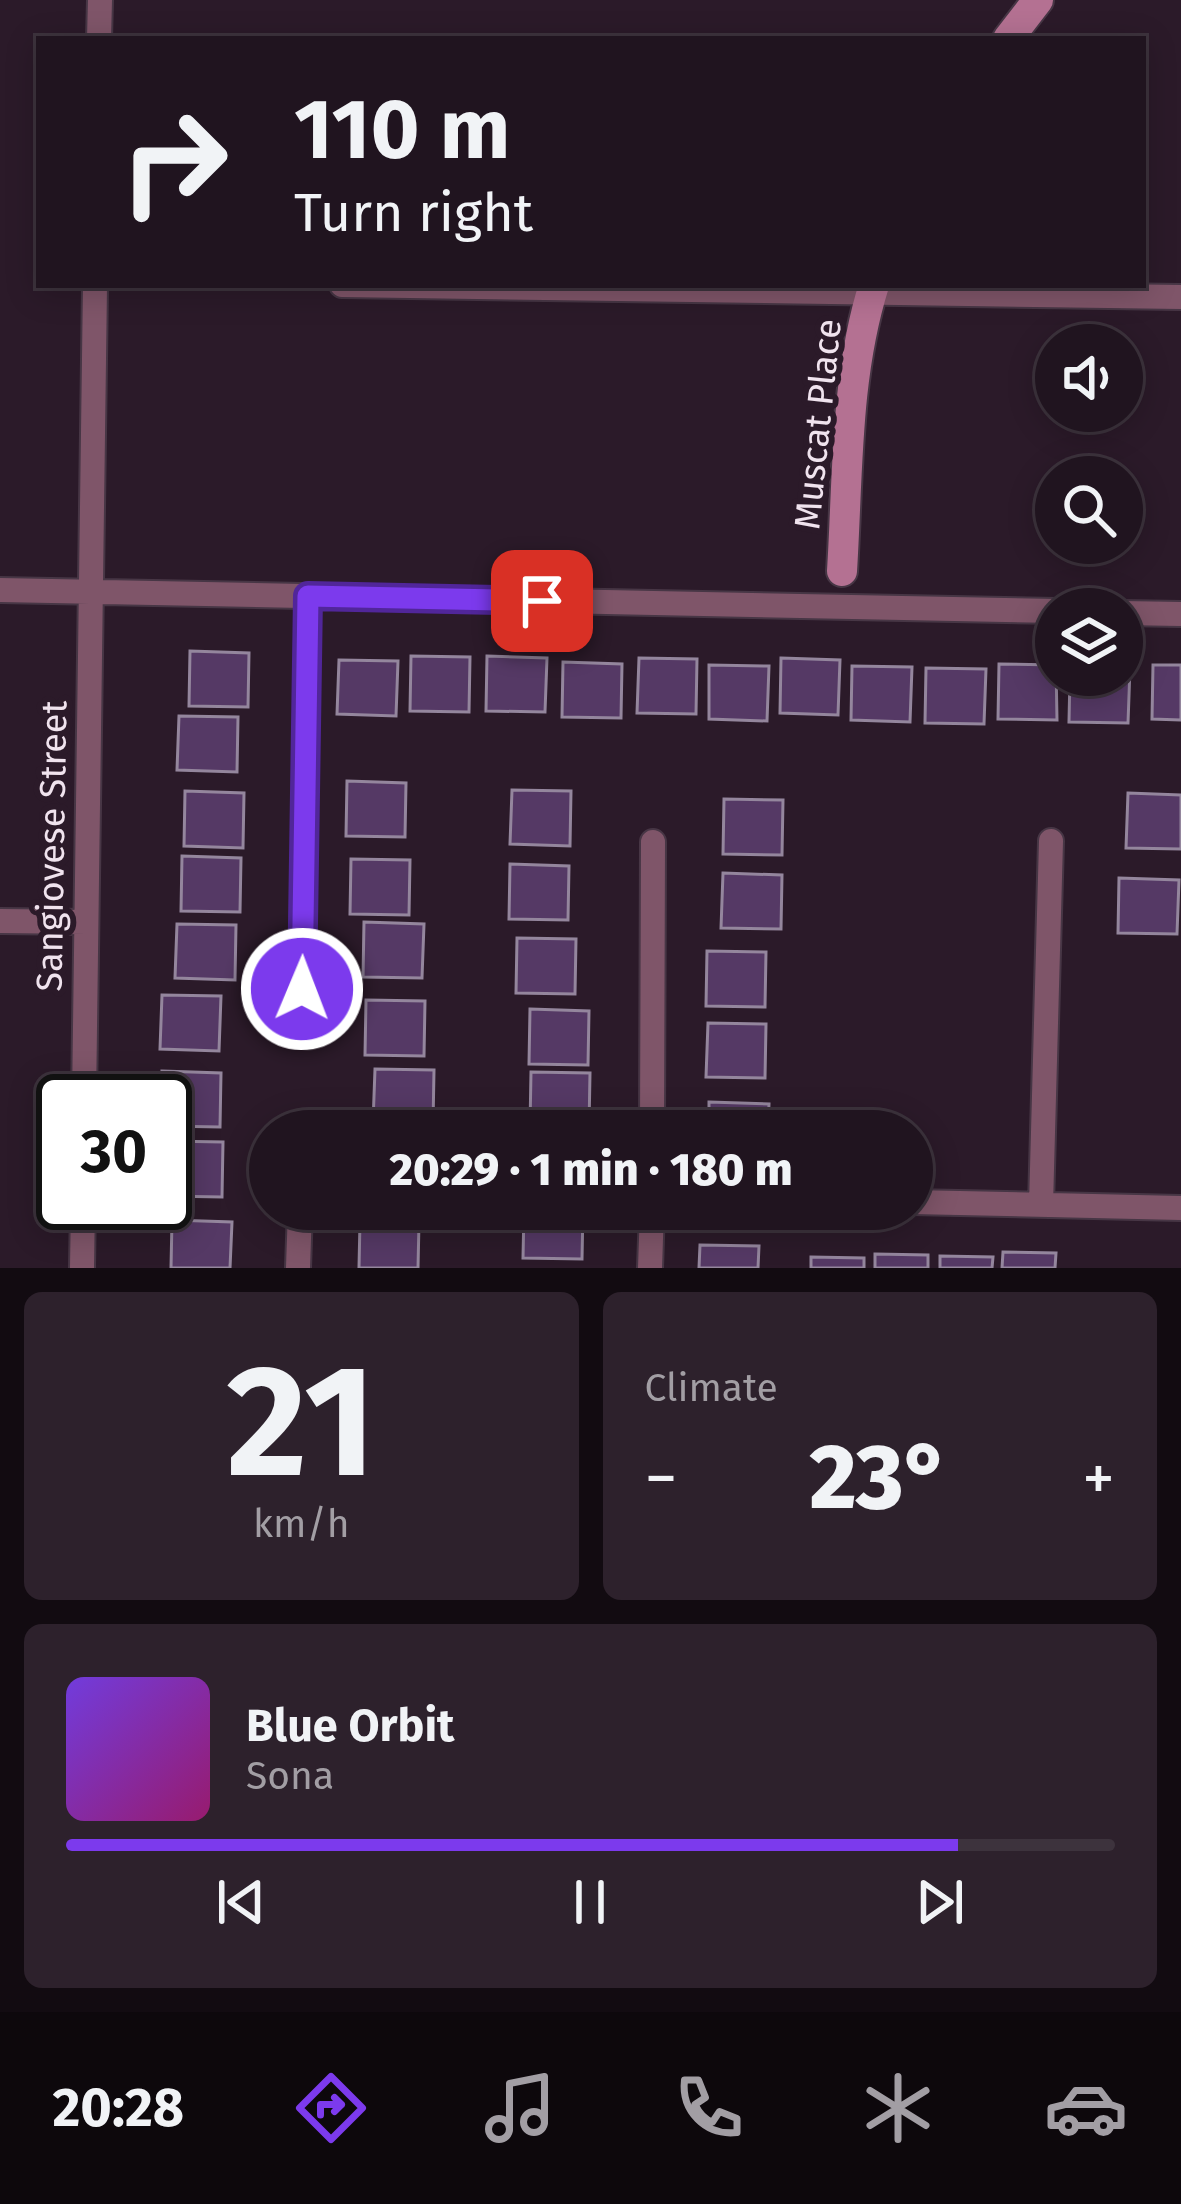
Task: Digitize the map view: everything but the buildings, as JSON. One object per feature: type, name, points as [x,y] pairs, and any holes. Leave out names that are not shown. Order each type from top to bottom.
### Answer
[{"type":"street","points":[[99,36],[100,0]]},
{"type":"street","points":[[1010,36],[1038,0]]},
{"type":"street","name":"Sangiovese Street","points":[[84,1074],[95,288]]},
{"type":"street","points":[[740,288],[1181,297]]},
{"type":"street","name":"Muscat Place","points":[[842,571],[851,400],[873,289]]},
{"type":"street","points":[[0,590],[1035,611]]},
{"type":"street","points":[[302,989],[308,596]]},
{"type":"street","points":[[1143,613],[1181,614]]},
{"type":"street","points":[[1041,1205],[1051,841]]},
{"type":"street","points":[[652,1110],[653,842]]},
{"type":"street","points":[[0,921],[86,922]]},
{"type":"street","points":[[933,1202],[1181,1208]]},
{"type":"street","points":[[82,1230],[82,1268]]},
{"type":"street","points":[[298,1268],[299,1230]]},
{"type":"street","points":[[650,1268],[651,1230]]},
{"type":"route","points":[[302,989],[308,596],[542,601]]}]
